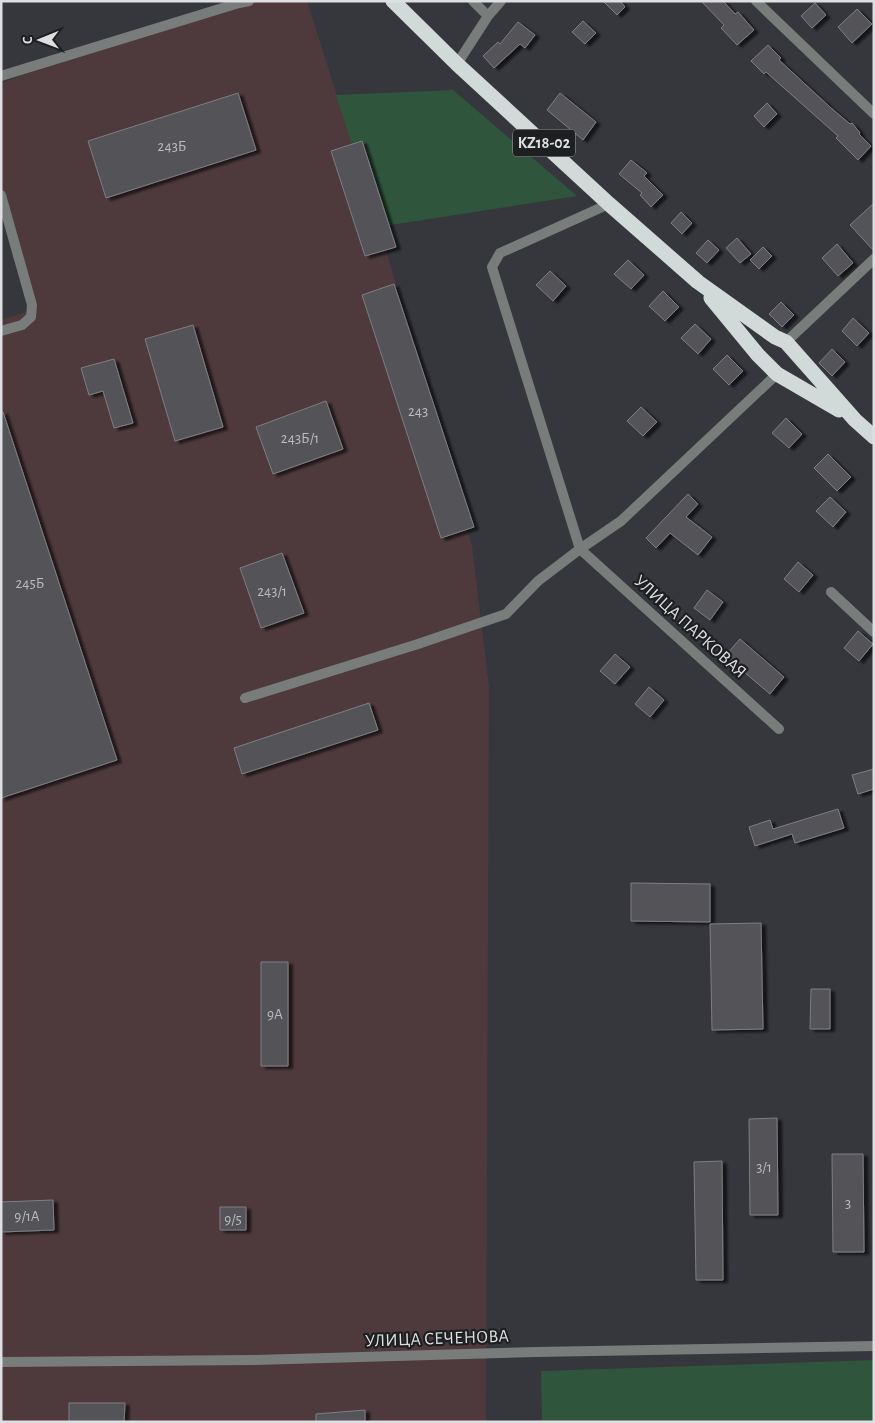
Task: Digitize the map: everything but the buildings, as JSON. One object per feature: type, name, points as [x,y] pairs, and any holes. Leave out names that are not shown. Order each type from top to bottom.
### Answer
[{"type":"highway","name":"KZ18-02","points":[[393,1],[609,204],[698,282],[780,339],[874,437]]},
{"type":"highway","name":"KZ18-02","points":[[698,282],[758,355],[777,374],[856,420]]},
{"type":"highway","points":[[758,355],[766,343],[780,339]]},
{"type":"highway","points":[[791,381],[800,375],[805,366]]},
{"type":"street","points":[[1,76],[249,1]]},
{"type":"street","points":[[473,1],[488,16]]},
{"type":"street","points":[[458,64],[488,16],[500,1]]},
{"type":"street","points":[[756,1],[874,114]]},
{"type":"street","points":[[1,195],[32,305],[31,317],[22,325],[1,331]]},
{"type":"street","points":[[580,549],[492,267],[500,253],[609,204]]},
{"type":"street","points":[[780,339],[874,259]]},
{"type":"street","points":[[245,698],[418,644],[506,614],[538,581],[621,521],[777,374]]},
{"type":"street","name":"УЛИЦА ПАРКОВАЯ","points":[[580,549],[779,729]]},
{"type":"street","points":[[831,592],[874,632]]},
{"type":"street","name":"УЛИЦА СЕЧЕНОВА","points":[[1,1362],[255,1360],[536,1352],[874,1346]]},
{"type":"shaded area","points":[[225,1],[307,1],[383,240],[472,546],[489,687],[486,1422],[1,1422],[1,320],[38,308],[1,186],[1,83]]},
{"type":"green space","points":[[453,90],[577,196],[378,227],[336,95]]},
{"type":"green space","points":[[874,1360],[874,1422],[542,1422],[541,1371]]}]
